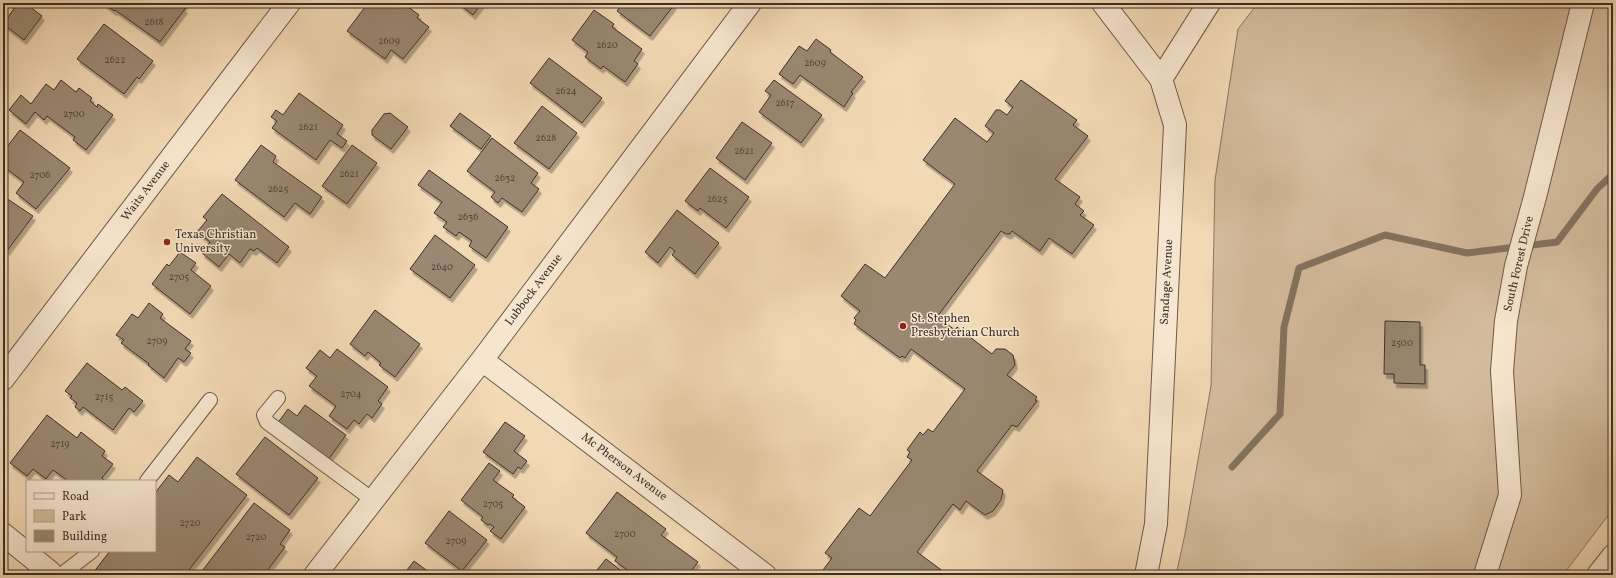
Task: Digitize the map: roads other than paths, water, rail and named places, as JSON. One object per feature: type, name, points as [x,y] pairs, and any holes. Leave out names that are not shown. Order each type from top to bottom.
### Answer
[{"type":"street","name":"Waits Avenue","points":[[3,379],[289,3]]},
{"type":"street","name":"Lubbock Avenue","points":[[315,575],[482,360],[750,3]]},
{"type":"street","points":[[1103,3],[1161,79],[1209,3]]},
{"type":"street","name":"South Forest Drive","points":[[1485,575],[1510,495],[1502,371],[1506,321],[1517,262],[1583,3]]},
{"type":"street","name":"Sandage Avenue","points":[[1146,575],[1156,524],[1175,125],[1161,79]]},
{"type":"street","name":"Mc Pherson Avenue","points":[[482,360],[758,573]]},
{"type":"street","points":[[3,534],[50,572],[51,575]]},
{"type":"street","points":[[1598,575],[1613,556]]},
{"type":"lane","points":[[278,398],[264,415],[267,422],[373,500]]},
{"type":"lane","points":[[148,480],[210,400]]},
{"type":"lane","points":[[61,575],[91,552]]},
{"type":"waterway","points":[[1232,467],[1280,414],[1284,327],[1299,268],[1385,235],[1467,253],[1557,242],[1597,189],[1613,174]]},
{"type":"place","name":"Texas Christian University","points":[[167,242]]},
{"type":"place","name":"St. Stephen Presbyterian Church","points":[[903,326]]}]
